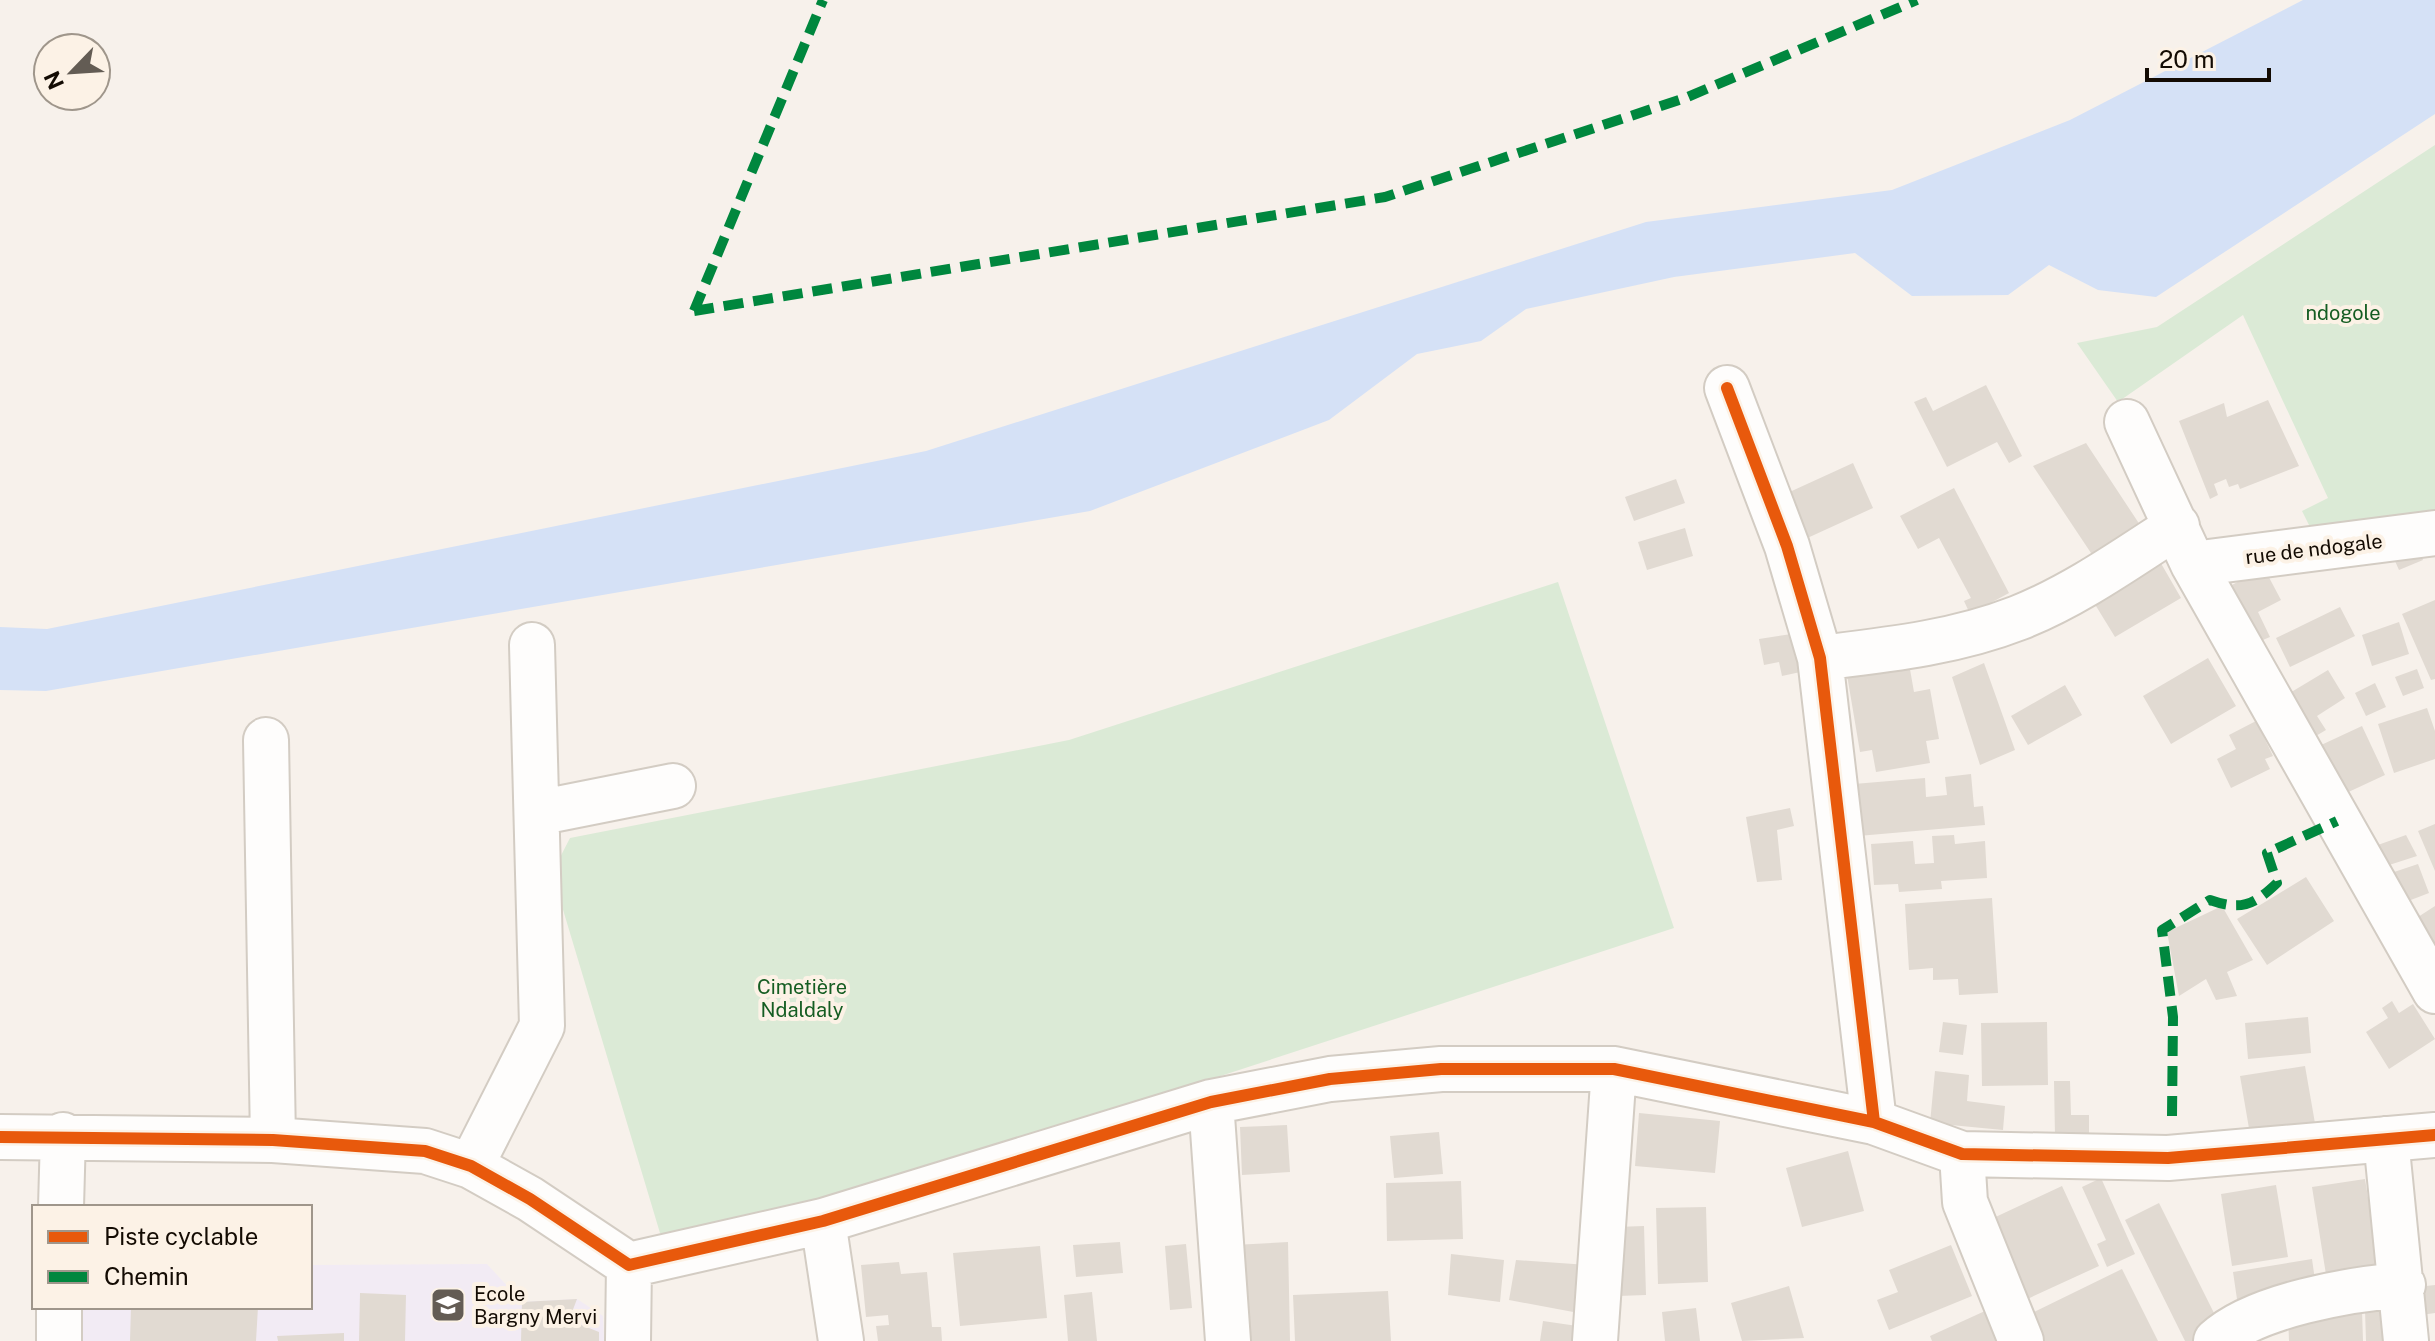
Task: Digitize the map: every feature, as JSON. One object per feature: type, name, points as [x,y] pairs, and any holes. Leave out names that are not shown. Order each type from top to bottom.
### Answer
[{"type":"street","points":[[1727,388],[1787,546],[1820,658],[1874,1122]]},
{"type":"street","points":[[2127,422],[2185,545],[2435,991]]},
{"type":"street","name":"rue de ndogale","points":[[2185,545],[2435,533]]},
{"type":"street","points":[[1820,658],[1905,648],[2018,618],[2107,572],[2185,545]]},
{"type":"street","points":[[471,1166],[542,1026],[532,645]]},
{"type":"street","points":[[266,740],[273,1140]]},
{"type":"street","points":[[537,813],[673,786]]},
{"type":"street","points":[[0,1137],[63,1135],[273,1140],[425,1151],[471,1166],[629,1265],[823,1221],[1211,1102],[1330,1079],[1441,1069],[1614,1069],[1874,1122],[1962,1154],[2168,1158],[2435,1135]]},
{"type":"street","points":[[1595,1341],[1614,1069]]},
{"type":"street","points":[[1211,1102],[1228,1341]]},
{"type":"street","points":[[61,1205],[63,1135]]},
{"type":"street","points":[[2386,1139],[2403,1285],[2406,1341]]},
{"type":"street","points":[[1962,1154],[1965,1202],[2021,1341]]},
{"type":"street","points":[[823,1221],[841,1341]]},
{"type":"street","points":[[628,1341],[629,1265]]},
{"type":"street","points":[[2216,1341],[2262,1317],[2301,1302],[2359,1288],[2403,1285]]},
{"type":"street","points":[[59,1309],[59,1341]]},
{"type":"shaded area","name":"Ecole Bargny Mervi","points":[[487,1264],[522,1302],[577,1299],[603,1316],[604,1341],[63,1341],[62,1309],[312,1309],[312,1265]]},
{"type":"green space","name":"ndogole","points":[[2435,145],[2435,514],[2312,531],[2302,511],[2328,498],[2243,315],[2118,402],[2077,343],[2157,327]]},
{"type":"green space","name":"Cimetière Ndaldaly","points":[[1558,582],[1674,928],[690,1249],[660,1233],[552,873],[570,838],[1069,740]]},
{"type":"water","points":[[2303,0],[2435,0],[2435,114],[2156,297],[2098,290],[2049,265],[2008,295],[1912,296],[1855,253],[1674,277],[1526,309],[1481,341],[1417,354],[1329,420],[1090,511],[46,691],[0,690],[0,627],[47,629],[926,451],[1646,222],[1892,190],[2070,120]]},
{"type":"building","points":[[1986,385],[2022,456],[2009,463],[1997,442],[1947,467],[1914,402],[1926,397],[1933,411]]},
{"type":"building","points":[[2268,400],[2299,466],[2240,489],[2238,484],[2229,487],[2226,479],[2214,484],[2218,495],[2210,499],[2179,421],[2224,403],[2227,417]]},
{"type":"building","points":[[2086,443],[2140,525],[2095,559],[2033,466]]},
{"type":"building","points":[[1853,463],[1873,508],[1803,540],[1783,495]]},
{"type":"building","points":[[1676,479],[1685,503],[1634,521],[1625,497]]},
{"type":"building","points":[[1954,488],[2009,593],[1970,614],[1964,601],[1971,598],[1939,538],[1918,549],[1900,516]]},
{"type":"building","points":[[1685,528],[1693,556],[1647,570],[1638,542]]},
{"type":"building","points":[[2416,542],[2423,560],[2399,570],[2391,552]]},
{"type":"building","points":[[2155,553],[2181,598],[2115,637],[2088,593]]},
{"type":"building","points":[[2264,568],[2281,600],[2258,612],[2270,637],[2258,642],[2230,586]]},
{"type":"building","points":[[2435,600],[2435,679],[2431,680],[2402,614]]},
{"type":"building","points":[[2340,607],[2355,636],[2290,667],[2276,638]]},
{"type":"building","points":[[2399,622],[2409,654],[2372,666],[2362,635]]},
{"type":"building","points":[[1798,633],[1805,671],[1782,676],[1779,662],[1764,665],[1759,639]]},
{"type":"building","points":[[1908,658],[1914,692],[1930,689],[1939,739],[1926,741],[1930,763],[1876,772],[1872,750],[1860,752],[1846,669]]},
{"type":"building","points":[[2208,658],[2236,706],[2171,744],[2143,696]]},
{"type":"building","points":[[1984,663],[2015,750],[1980,765],[1952,677]]},
{"type":"building","points":[[2417,669],[2424,688],[2403,696],[2395,677]]},
{"type":"building","points":[[2328,670],[2345,698],[2317,716],[2326,730],[2309,740],[2283,697]]},
{"type":"building","points":[[2375,683],[2386,707],[2366,716],[2355,693]]},
{"type":"building","points":[[2065,685],[2082,715],[2028,745],[2011,716]]},
{"type":"building","points":[[2427,708],[2435,731],[2435,759],[2394,773],[2378,724]]},
{"type":"building","points":[[2256,721],[2273,756],[2265,759],[2270,769],[2231,788],[2217,759],[2236,749],[2229,735]]},
{"type":"building","points":[[2362,726],[2385,775],[2342,795],[2319,746]]},
{"type":"building","points":[[1971,774],[1974,807],[1983,806],[1985,825],[1858,836],[1854,784],[1925,778],[1926,797],[1947,795],[1945,777]]},
{"type":"building","points":[[1790,808],[1794,826],[1777,830],[1782,880],[1757,882],[1746,817]]},
{"type":"building","points":[[2435,824],[2435,871],[2418,831]]},
{"type":"building","points":[[1954,835],[1955,844],[1985,841],[1987,878],[1941,881],[1942,889],[1899,892],[1898,884],[1874,885],[1871,844],[1913,841],[1915,864],[1934,863],[1932,836]]},
{"type":"building","points":[[2406,835],[2417,856],[2383,867],[2375,846]]},
{"type":"building","points":[[2418,864],[2429,893],[2403,903],[2391,873]]},
{"type":"building","points":[[2306,877],[2334,921],[2267,965],[2237,919]]},
{"type":"building","points":[[1992,898],[1998,993],[1959,995],[1958,979],[1933,980],[1933,968],[1909,970],[1905,904]]},
{"type":"building","points":[[2222,906],[2253,960],[2227,972],[2237,996],[2216,1000],[2206,979],[2179,996],[2167,932]]},
{"type":"building","points":[[2435,906],[2435,945],[2418,917]]},
{"type":"building","points":[[2392,1001],[2399,1013],[2413,1004],[2435,1039],[2389,1069],[2366,1032],[2388,1018],[2382,1008]]},
{"type":"building","points":[[2308,1017],[2311,1053],[2248,1059],[2245,1023]]},
{"type":"building","points":[[1943,1022],[1967,1025],[1963,1055],[1939,1052]]},
{"type":"building","points":[[2047,1022],[2048,1085],[1982,1086],[1981,1023]]},
{"type":"building","points":[[2305,1066],[2316,1129],[2251,1140],[2240,1076]]},
{"type":"building","points":[[1935,1071],[1969,1075],[1967,1101],[2005,1106],[2003,1130],[1930,1123]]},
{"type":"building","points":[[2054,1081],[2070,1081],[2071,1115],[2089,1115],[2089,1136],[2055,1136]]},
{"type":"building","points":[[1639,1113],[1720,1121],[1715,1173],[1635,1166]]},
{"type":"building","points":[[1287,1125],[1290,1172],[1242,1175],[1240,1127]]},
{"type":"building","points":[[1439,1132],[1443,1174],[1394,1178],[1390,1136]]},
{"type":"building","points":[[1848,1151],[1864,1211],[1802,1227],[1786,1168]]},
{"type":"building","points":[[2101,1178],[2135,1254],[2107,1267],[2097,1244],[2106,1240],[2082,1187]]},
{"type":"building","points":[[2365,1179],[2381,1279],[2328,1287],[2312,1187]]},
{"type":"building","points":[[1461,1181],[1463,1239],[1387,1241],[1386,1183]]},
{"type":"building","points":[[2276,1185],[2288,1257],[2232,1266],[2221,1194]]},
{"type":"building","points":[[2062,1186],[2099,1266],[2023,1301],[1987,1221]]},
{"type":"building","points":[[2159,1203],[2222,1329],[2199,1341],[2185,1341],[2125,1220]]},
{"type":"building","points":[[1706,1207],[1708,1282],[1658,1284],[1656,1208]]},
{"type":"building","points":[[1644,1226],[1646,1295],[1618,1296],[1616,1227]]},
{"type":"building","points":[[1120,1242],[1123,1273],[1076,1277],[1073,1245]]},
{"type":"building","points":[[1288,1242],[1290,1341],[1240,1341],[1234,1245]]},
{"type":"building","points":[[1186,1244],[1192,1308],[1170,1310],[1165,1246]]},
{"type":"building","points":[[1951,1245],[1972,1296],[1889,1330],[1877,1300],[1898,1292],[1889,1270]]},
{"type":"building","points":[[1040,1246],[1047,1318],[960,1326],[953,1253]]},
{"type":"building","points":[[1451,1254],[1504,1260],[1500,1302],[1448,1295]]},
{"type":"building","points":[[2312,1259],[2317,1294],[2238,1306],[2233,1272]]},
{"type":"building","points":[[1516,1260],[1588,1265],[1584,1314],[1509,1300]]},
{"type":"building","points":[[899,1262],[901,1274],[927,1272],[932,1327],[941,1327],[942,1341],[878,1341],[876,1326],[889,1325],[888,1315],[866,1317],[861,1265]]},
{"type":"building","points":[[2122,1269],[2158,1341],[2043,1341],[2030,1314]]},
{"type":"building","points":[[2435,1285],[2435,1313],[2421,1315],[2417,1287]]},
{"type":"building","points":[[1789,1286],[1804,1338],[1742,1341],[1731,1303]]},
{"type":"building","points":[[1388,1291],[1391,1341],[1295,1341],[1293,1295]]},
{"type":"building","points":[[1092,1292],[1097,1341],[1068,1341],[1064,1295]]},
{"type":"building","points":[[360,1293],[406,1295],[405,1341],[359,1341]]},
{"type":"building","points":[[577,1299],[569,1320],[599,1332],[599,1341],[521,1341],[522,1302]]},
{"type":"building","points":[[1696,1308],[1700,1341],[1665,1341],[1662,1312]]},
{"type":"building","points":[[131,1309],[258,1309],[256,1341],[130,1341]]},
{"type":"building","points":[[2398,1309],[2399,1341],[2366,1341],[2365,1310]]},
{"type":"building","points":[[2362,1310],[2363,1341],[2289,1341],[2288,1314]]},
{"type":"building","points":[[1985,1311],[1998,1341],[1932,1341],[1930,1336]]},
{"type":"building","points":[[1543,1321],[1591,1328],[1589,1341],[1540,1341]]},
{"type":"building","points":[[344,1333],[344,1341],[278,1341],[277,1336]]},
{"type":"marked path","points":[[694,311],[823,0]]},
{"type":"marked path","points":[[694,311],[1385,197],[1685,98],[1917,0]]},
{"type":"marked path","points":[[2172,1116],[2173,1017],[2162,930],[2210,900],[2230,905],[2254,901],[2277,883],[2267,853],[2337,821]]},
{"type":"cycle path","points":[[1727,388],[1787,546],[1820,658],[1874,1122]]},
{"type":"cycle path","points":[[0,1137],[273,1140],[425,1151],[471,1166],[530,1199],[629,1265],[823,1221],[1211,1102],[1330,1079],[1441,1069],[1614,1069],[1874,1122],[1962,1154],[2168,1158],[2435,1135]]},
{"type":"place","name":"Ecole Bargny Mervi","points":[[448,1305]]}]
